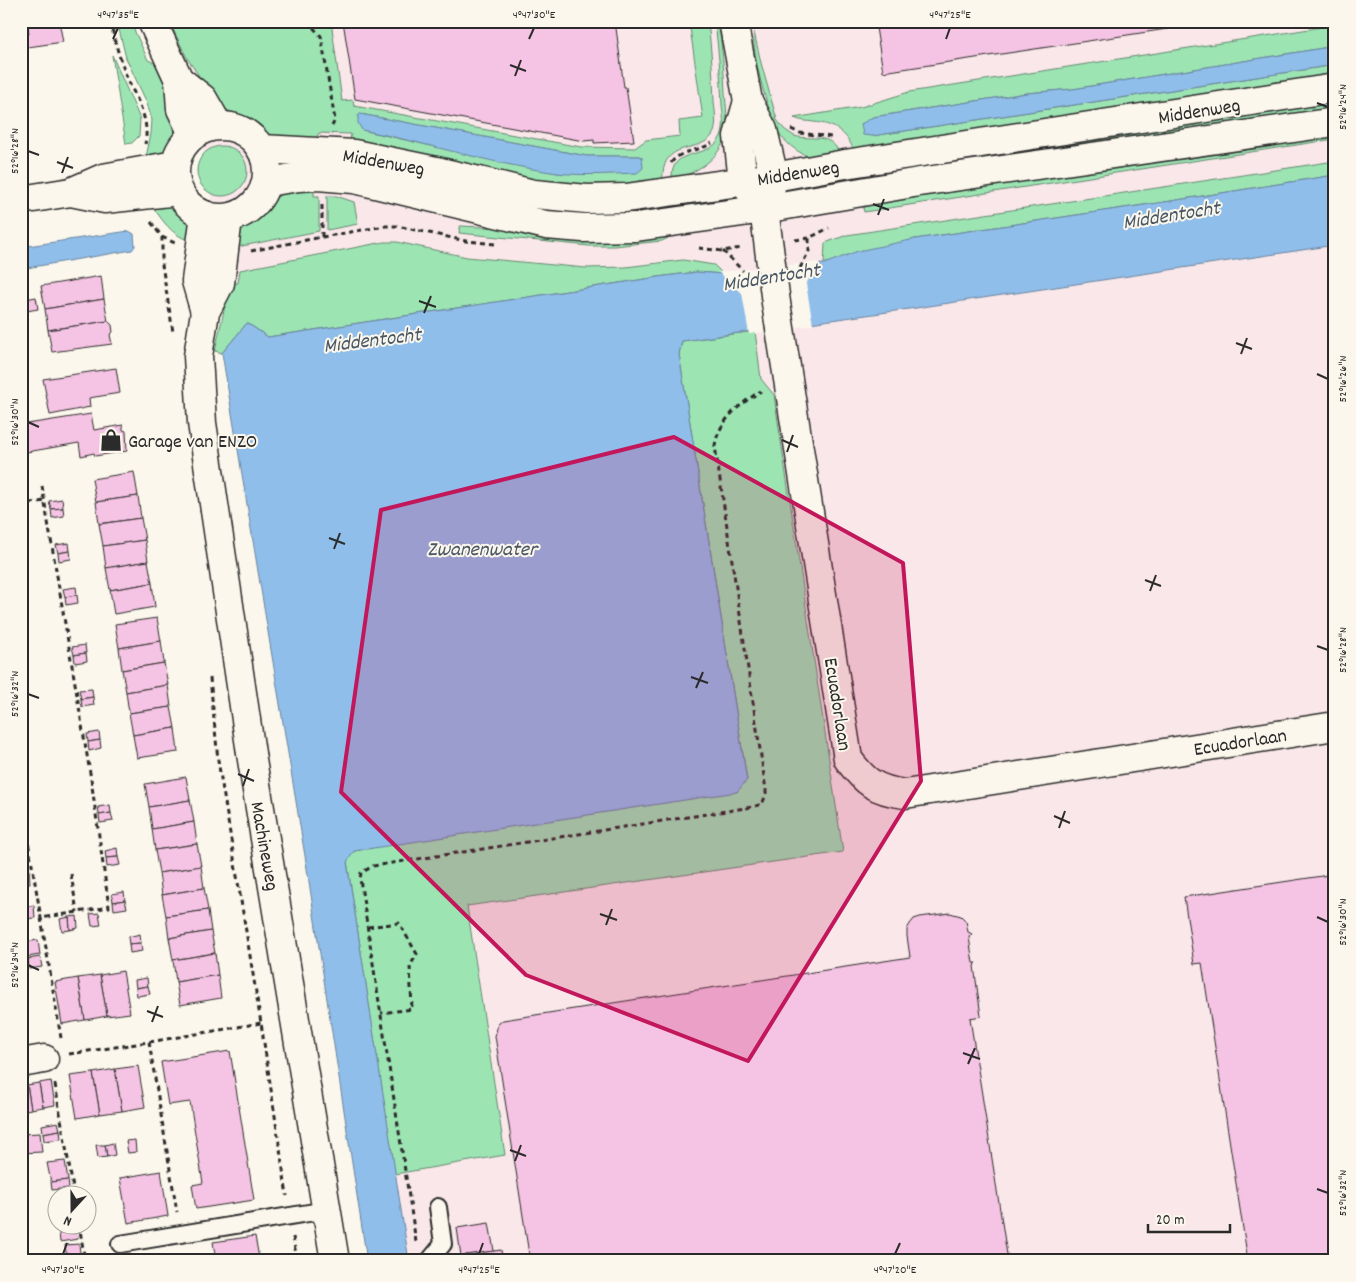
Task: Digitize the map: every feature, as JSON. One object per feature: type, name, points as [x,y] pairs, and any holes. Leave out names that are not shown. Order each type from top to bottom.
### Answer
[{"type":"street","points":[[152,21],[179,80],[181,108],[206,130]]},
{"type":"street","points":[[733,21],[748,101],[763,130],[774,177],[764,209]]},
{"type":"street","name":"Middenweg","points":[[262,149],[354,154],[550,196],[608,199],[774,177],[845,164],[1335,88]]},
{"type":"street","points":[[748,101],[738,136],[742,181],[764,209]]},
{"type":"street","name":"Middenweg","points":[[267,182],[318,176],[354,179],[529,221],[583,228],[636,227],[764,209],[919,182],[1335,122]]},
{"type":"street","points":[[229,126],[248,134],[262,149],[268,168],[267,182],[258,200],[250,209],[240,215],[216,216],[195,210],[186,202],[177,178],[179,153],[186,142],[206,130],[229,126]]},
{"type":"street","points":[[21,200],[71,192],[105,199],[177,178]]},
{"type":"street","name":"Ecuadorlaan","points":[[764,209],[783,345],[848,758],[859,774],[871,785],[887,791],[905,794],[1335,726]]},
{"type":"street","name":"Machineweg","points":[[216,216],[220,284],[205,312],[198,356],[202,423],[252,760],[335,1261]]},
{"type":"lane","points":[[423,1256],[443,1244],[438,1207]]},
{"type":"lane","points":[[120,1244],[327,1210]]},
{"type":"path","points":[[111,21],[116,46],[126,76],[145,116],[148,129],[144,148]]},
{"type":"path","points":[[787,127],[800,133],[824,136],[835,140],[843,151],[845,164]]},
{"type":"path","points":[[670,192],[667,175],[672,161],[681,154],[708,146],[714,140]]},
{"type":"path","points":[[809,238],[809,251]]},
{"type":"path","points":[[722,251],[733,263]]},
{"type":"path","points":[[423,1256],[381,1013],[360,879],[362,873],[373,866],[762,804],[766,790],[715,446],[716,435],[724,421],[750,398],[788,376]]},
{"type":"path","points":[[41,918],[109,907],[90,769],[42,486]]},
{"type":"path","points":[[21,504],[45,501]]},
{"type":"path","points":[[21,800],[41,918],[45,1059],[72,1184]]},
{"type":"path","points":[[71,874],[77,912]]},
{"type":"path","points":[[368,927],[399,923],[417,954],[410,966],[412,1009],[381,1013]]},
{"type":"path","points":[[45,1059],[261,1023]]},
{"type":"path","points":[[149,1042],[180,1234]]},
{"type":"path","points":[[81,1234],[85,1261]]},
{"type":"highlighted area","points":[[674,437],[903,563],[921,781],[748,1061],[526,975],[341,792],[381,510]]},
{"type":"shaded area","points":[[183,21],[1335,21],[1335,1261],[378,1261]]},
{"type":"green space","points":[[117,21],[130,21],[148,60],[159,65],[174,122],[175,131],[171,145],[166,150],[146,157],[152,120],[146,101],[126,58]]},
{"type":"green space","points":[[169,21],[331,21],[342,101],[353,100],[354,106],[581,147],[635,148],[646,140],[680,136],[679,121],[703,118],[689,21],[708,21],[716,117],[714,132],[708,139],[701,144],[674,153],[668,159],[664,169],[663,184],[576,191],[350,140],[351,134],[319,133],[315,140],[270,137],[250,121],[225,109],[187,58]],"holes":[[[360,114],[587,156],[639,156],[591,174],[558,173],[362,130]]]},
{"type":"green space","points":[[715,21],[718,21],[721,39],[727,117],[724,141],[714,157],[699,169],[672,180],[673,169],[677,162],[684,157],[708,149],[716,144],[721,136],[723,117]]},
{"type":"green space","points":[[1335,25],[1335,46],[1073,89],[1027,93],[873,117],[861,125],[872,136],[1335,65],[1335,83],[854,151],[844,134],[834,127],[794,118],[861,107],[909,92]]},
{"type":"green space","points":[[754,32],[777,120],[784,129],[794,136],[825,139],[835,146],[839,152],[815,157],[808,156],[795,149],[781,136],[771,115],[762,85],[755,55]]},
{"type":"green space","points":[[112,55],[140,119],[139,136],[132,143],[126,144]]},
{"type":"green space","points":[[1335,97],[1335,114],[860,187],[857,170]]},
{"type":"green space","points":[[1335,128],[1335,139],[864,212],[862,203]]},
{"type":"green space","points":[[222,146],[240,153],[247,171],[240,189],[222,196],[204,189],[197,171],[204,153]]},
{"type":"green space","points":[[1335,161],[1335,175],[915,239],[824,264],[825,243],[847,235]]},
{"type":"green space","points":[[314,186],[314,196],[319,196],[319,231],[237,247],[237,240],[241,229],[263,212],[277,197],[291,190]]},
{"type":"green space","points":[[327,196],[336,196],[354,202],[358,224],[327,230]]},
{"type":"green space","points":[[167,204],[182,214],[188,223],[188,240],[172,231],[153,207]]},
{"type":"green space","points":[[460,226],[670,235],[662,241],[614,246],[589,246],[459,233]]},
{"type":"green space","points":[[384,242],[397,242],[467,257],[586,268],[626,267],[683,260],[714,265],[723,274],[697,272],[665,276],[268,337],[247,323],[222,353],[215,351],[230,283],[238,283],[240,270]]},
{"type":"green space","points":[[755,331],[761,379],[774,395],[843,852],[467,906],[505,1155],[395,1174],[347,861],[354,851],[747,780],[679,354],[682,341]]},
{"type":"water","points":[[1335,46],[1335,65],[872,136],[863,135],[861,124],[873,117],[1027,93],[1073,89]]},
{"type":"water","points":[[360,114],[587,156],[639,156],[642,157],[643,168],[637,173],[597,175],[567,174],[532,169],[362,130],[358,123],[358,116]]},
{"type":"water","name":"Zwanenwater","points":[[1335,175],[1335,245],[682,341],[679,354],[747,780],[737,792],[354,851],[347,862],[409,1261],[367,1261],[306,862],[222,353],[247,323],[268,337],[665,276],[697,272],[723,274],[824,264],[858,251],[915,239]]},
{"type":"water","points":[[129,231],[134,234],[135,246],[132,250],[21,269],[21,247]]},
{"type":"pier","points":[[819,262],[806,284],[813,325],[749,334],[742,293],[718,272]]},
{"type":"building","points":[[27,21],[59,21],[63,42],[21,48],[21,35],[29,34]]},
{"type":"building","points":[[343,21],[615,21],[634,141],[594,143],[594,140],[584,141],[355,99]]},
{"type":"building","points":[[875,21],[1220,21],[883,72]]},
{"type":"building","points":[[101,276],[104,299],[45,309],[41,286]]},
{"type":"building","points":[[36,297],[38,309],[21,312],[21,300]]},
{"type":"building","points":[[104,299],[108,321],[48,330],[45,309]]},
{"type":"building","points":[[108,321],[112,325],[113,332],[110,335],[112,344],[52,352],[48,330]]},
{"type":"building","points":[[116,368],[120,393],[89,398],[90,407],[50,415],[43,379]]},
{"type":"building","points":[[91,414],[94,430],[123,425],[123,430],[126,431],[127,451],[95,456],[94,453],[81,456],[79,443],[21,453],[21,425]]},
{"type":"building","points":[[134,472],[138,496],[96,502],[92,479]]},
{"type":"building","points":[[138,496],[141,518],[99,524],[96,502]]},
{"type":"building","points":[[62,499],[63,508],[51,509],[49,501]]},
{"type":"building","points":[[63,508],[64,516],[52,518],[51,509]]},
{"type":"building","points":[[141,518],[145,540],[103,546],[99,524]]},
{"type":"building","points":[[145,540],[148,561],[106,568],[103,546]]},
{"type":"building","points":[[69,543],[70,551],[58,553],[56,545]]},
{"type":"building","points":[[70,551],[71,559],[59,561],[58,553]]},
{"type":"building","points":[[148,561],[152,583],[110,590],[106,568]]},
{"type":"building","points":[[152,583],[155,607],[114,614],[110,590]]},
{"type":"building","points":[[76,587],[77,595],[65,597],[63,589]]},
{"type":"building","points":[[77,595],[78,603],[66,605],[65,597]]},
{"type":"building","points":[[157,618],[161,641],[119,648],[115,624]]},
{"type":"building","points":[[161,641],[164,663],[122,670],[119,648]]},
{"type":"building","points":[[85,645],[86,653],[74,655],[72,647]]},
{"type":"building","points":[[86,653],[87,661],[75,663],[74,655]]},
{"type":"building","points":[[164,663],[168,685],[126,692],[122,670]]},
{"type":"building","points":[[168,685],[171,707],[129,713],[126,692]]},
{"type":"building","points":[[92,689],[93,697],[81,699],[79,690]]},
{"type":"building","points":[[93,697],[94,705],[82,707],[81,699]]},
{"type":"building","points":[[171,707],[175,728],[133,735],[129,713]]},
{"type":"building","points":[[175,728],[178,752],[137,758],[133,735]]},
{"type":"building","points":[[99,732],[100,740],[88,742],[87,734]]},
{"type":"building","points":[[100,740],[101,748],[89,751],[88,742]]},
{"type":"building","points":[[186,777],[190,800],[149,807],[145,784]]},
{"type":"building","points":[[190,800],[194,822],[152,829],[149,807]]},
{"type":"building","points":[[110,805],[111,813],[99,815],[98,807]]},
{"type":"building","points":[[111,813],[113,821],[100,823],[99,815]]},
{"type":"building","points":[[194,822],[197,844],[155,850],[152,829]]},
{"type":"building","points":[[197,844],[201,866],[159,873],[155,850]]},
{"type":"building","points":[[117,848],[118,857],[106,858],[105,851]]},
{"type":"building","points":[[118,857],[120,865],[107,867],[106,858]]},
{"type":"building","points":[[201,866],[204,888],[162,895],[159,873]]},
{"type":"building","points":[[29,867],[30,884],[21,885],[21,868]]},
{"type":"building","points":[[1335,874],[1335,1261],[1248,1261],[1202,963],[1194,964],[1184,897]]},
{"type":"building","points":[[204,888],[208,910],[166,916],[162,895]]},
{"type":"building","points":[[124,892],[125,900],[113,902],[112,894]]},
{"type":"building","points":[[125,900],[127,908],[114,910],[113,902]]},
{"type":"building","points":[[34,905],[35,918],[22,919],[21,907]]},
{"type":"building","points":[[208,910],[211,931],[169,938],[166,916]]},
{"type":"building","points":[[99,913],[101,925],[92,926],[90,914]]},
{"type":"building","points":[[950,913],[961,916],[966,921],[968,932],[972,934],[969,937],[973,963],[977,963],[974,966],[981,1016],[970,1018],[1008,1261],[530,1261],[495,1036],[498,1024],[503,1020],[910,957],[907,929],[914,919]]},
{"type":"building","points":[[77,916],[78,928],[70,930],[69,917]]},
{"type":"building","points":[[69,917],[70,930],[62,931],[60,919]]},
{"type":"building","points":[[211,931],[215,953],[173,960],[169,938]]},
{"type":"building","points":[[140,934],[141,943],[129,944],[128,937]]},
{"type":"building","points":[[38,940],[40,955],[27,957],[25,942]]},
{"type":"building","points":[[141,943],[142,951],[130,953],[129,944]]},
{"type":"building","points":[[215,953],[218,975],[176,982],[173,960]]},
{"type":"building","points":[[40,957],[42,967],[29,969],[28,959]]},
{"type":"building","points":[[123,971],[130,1013],[107,1016],[100,975]]},
{"type":"building","points":[[100,975],[107,1016],[85,1020],[78,978]]},
{"type":"building","points":[[218,975],[221,998],[180,1005],[176,982]]},
{"type":"building","points":[[78,978],[85,1020],[62,1024],[55,982]]},
{"type":"building","points":[[147,978],[148,986],[136,988],[135,980]]},
{"type":"building","points":[[148,986],[150,994],[137,996],[136,988]]},
{"type":"building","points":[[230,1051],[254,1200],[196,1209],[192,1185],[203,1183],[190,1102],[168,1105],[161,1062]]},
{"type":"building","points":[[138,1066],[145,1107],[122,1111],[115,1069]]},
{"type":"building","points":[[115,1069],[122,1111],[100,1114],[93,1073]]},
{"type":"building","points":[[93,1073],[100,1114],[77,1118],[70,1076]]},
{"type":"building","points":[[51,1081],[55,1105],[43,1107],[39,1083]]},
{"type":"building","points":[[39,1083],[43,1107],[31,1109],[27,1085]]},
{"type":"building","points":[[27,1085],[31,1109],[21,1111],[21,1086]]},
{"type":"building","points":[[58,1122],[60,1130],[43,1133],[42,1125]]},
{"type":"building","points":[[60,1130],[61,1139],[44,1141],[43,1133]]},
{"type":"building","points":[[40,1133],[42,1152],[21,1153],[21,1134]]},
{"type":"building","points":[[135,1140],[136,1152],[128,1153],[126,1141]]},
{"type":"building","points":[[113,1143],[115,1155],[107,1157],[105,1145]]},
{"type":"building","points":[[96,1145],[105,1145],[107,1157],[98,1158]]},
{"type":"building","points":[[65,1161],[68,1180],[51,1182],[47,1163]]},
{"type":"building","points":[[161,1171],[168,1216],[128,1223],[120,1178]]},
{"type":"building","points":[[68,1180],[68,1184],[51,1184],[51,1182]]},
{"type":"building","points":[[489,1223],[494,1251],[461,1256],[457,1228]]},
{"type":"building","points":[[59,1234],[77,1234],[78,1239],[60,1242]]},
{"type":"building","points":[[255,1236],[259,1258],[244,1261],[216,1261],[213,1242]]},
{"type":"building","points":[[79,1244],[81,1261],[67,1261],[65,1245]]},
{"type":"building","points":[[501,1250],[503,1261],[467,1261],[466,1255]]},
{"type":"place","name":"Garage van ENZO","points":[[111,440]]},
{"type":"water label","name":"Middentocht","points":[[1171,214]]},
{"type":"water label","name":"Middentocht","points":[[771,276]]},
{"type":"water label","name":"Middentocht","points":[[372,339]]}]
